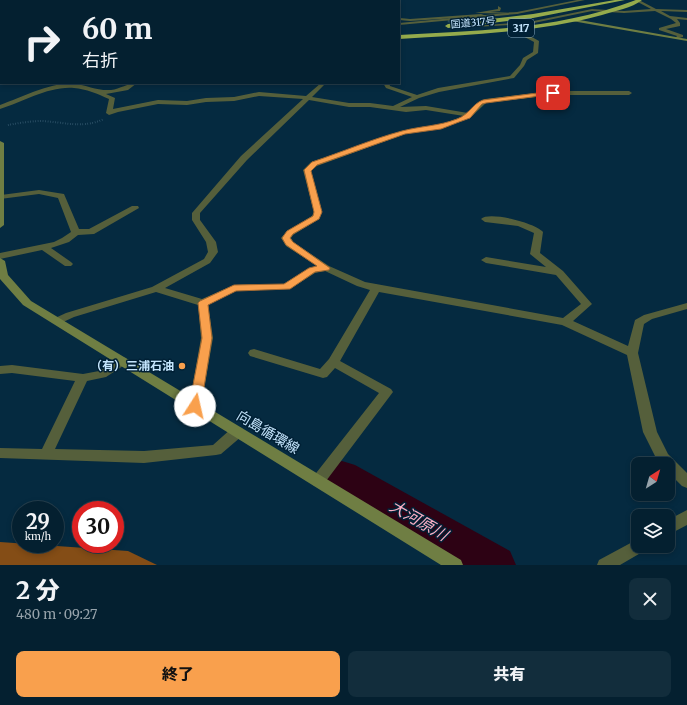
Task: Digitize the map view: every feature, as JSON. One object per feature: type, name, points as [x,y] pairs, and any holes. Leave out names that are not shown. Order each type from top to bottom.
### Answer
[{"type":"highway","points":[[443,27],[548,14],[620,0]]},
{"type":"highway","name":"国道317号","points":[[400,37],[482,32],[574,20],[609,12],[637,0]]},
{"type":"highway","points":[[400,30],[411,29]]},
{"type":"main road","points":[[574,20],[687,40]]},
{"type":"main road","points":[[0,143],[0,225]]},
{"type":"main road","name":"向島循環線","points":[[0,261],[3,276],[27,303],[455,565]]},
{"type":"street","points":[[550,1],[564,0]]},
{"type":"street","points":[[400,21],[518,13],[583,0]]},
{"type":"street","points":[[637,0],[678,22],[678,25],[661,29],[681,36],[677,38]]},
{"type":"street","points":[[475,26],[529,23],[556,19],[585,11],[687,11]]},
{"type":"street","points":[[673,18],[687,19]]},
{"type":"street","points":[[394,108],[417,97],[438,90],[512,77],[513,73],[523,66],[525,59],[535,52],[537,41],[521,33]]},
{"type":"street","points":[[95,92],[120,90],[127,88],[133,84]]},
{"type":"street","points":[[386,84],[388,87],[417,97]]},
{"type":"street","points":[[57,321],[70,315],[156,289],[207,261],[213,252],[211,242],[196,220],[196,213],[244,158],[321,85]]},
{"type":"street","points":[[0,107],[28,96],[67,86],[75,86],[112,98],[109,113]]},
{"type":"street","points":[[629,93],[553,93],[504,98],[480,103],[468,117],[441,127],[404,132],[322,160],[307,170],[318,212],[316,217],[290,233],[286,238],[289,244],[326,268],[361,284],[565,322],[632,352]]},
{"type":"street","points":[[109,113],[116,110],[158,102],[187,103],[259,94],[307,98],[343,105],[370,105],[406,110],[426,108],[470,115]]},
{"type":"street","points":[[1,197],[39,192],[61,196],[76,232]]},
{"type":"street","points":[[76,232],[91,232],[135,208]]},
{"type":"street","points":[[485,219],[508,222],[534,228],[539,232],[535,254],[560,273],[587,304],[565,322]]},
{"type":"street","points":[[0,256],[57,244],[71,238],[76,232]]},
{"type":"street","points":[[44,247],[68,264]]},
{"type":"street","points":[[486,260],[560,273]]},
{"type":"street","points":[[156,289],[203,303],[234,288],[286,287],[312,270],[326,268]]},
{"type":"street","points":[[254,353],[323,374],[333,362],[376,288]]},
{"type":"street","points":[[195,406],[207,338],[203,303]]},
{"type":"street","points":[[687,306],[648,317],[639,322],[632,352],[650,432],[663,458],[687,482]]},
{"type":"street","points":[[0,370],[12,369],[83,378],[102,374],[122,361]]},
{"type":"street","points":[[318,481],[387,392],[333,362]]},
{"type":"street","points":[[46,454],[83,378]]},
{"type":"street","points":[[0,453],[144,456],[216,450],[237,432]]},
{"type":"street","points":[[675,524],[687,517]]},
{"type":"street","points":[[605,565],[631,550]]},
{"type":"lane","points":[[499,7],[499,10],[478,13],[518,13]]},
{"type":"lane","points":[[419,17],[483,16]]},
{"type":"path","points":[[8,125],[42,121],[74,125],[97,123],[104,120],[109,113]]},
{"type":"shaded area","points":[[0,542],[12,543],[12,553],[64,553],[64,546],[72,547],[72,553],[124,553],[124,551],[128,551],[157,565],[0,565]]},
{"type":"waterway","name":"大河原川","points":[[342,476],[495,565]]},
{"type":"tunnel","points":[[448,20],[475,26]]},
{"type":"place","name":"（有）三浦石油","points":[[182,366]]},
{"type":"route","points":[[195,406],[207,338],[203,303],[234,288],[286,287],[312,270],[326,268],[289,244],[286,238],[290,233],[316,217],[318,212],[307,170],[322,160],[404,132],[441,127],[468,117],[480,103],[485,101],[553,93]]}]
